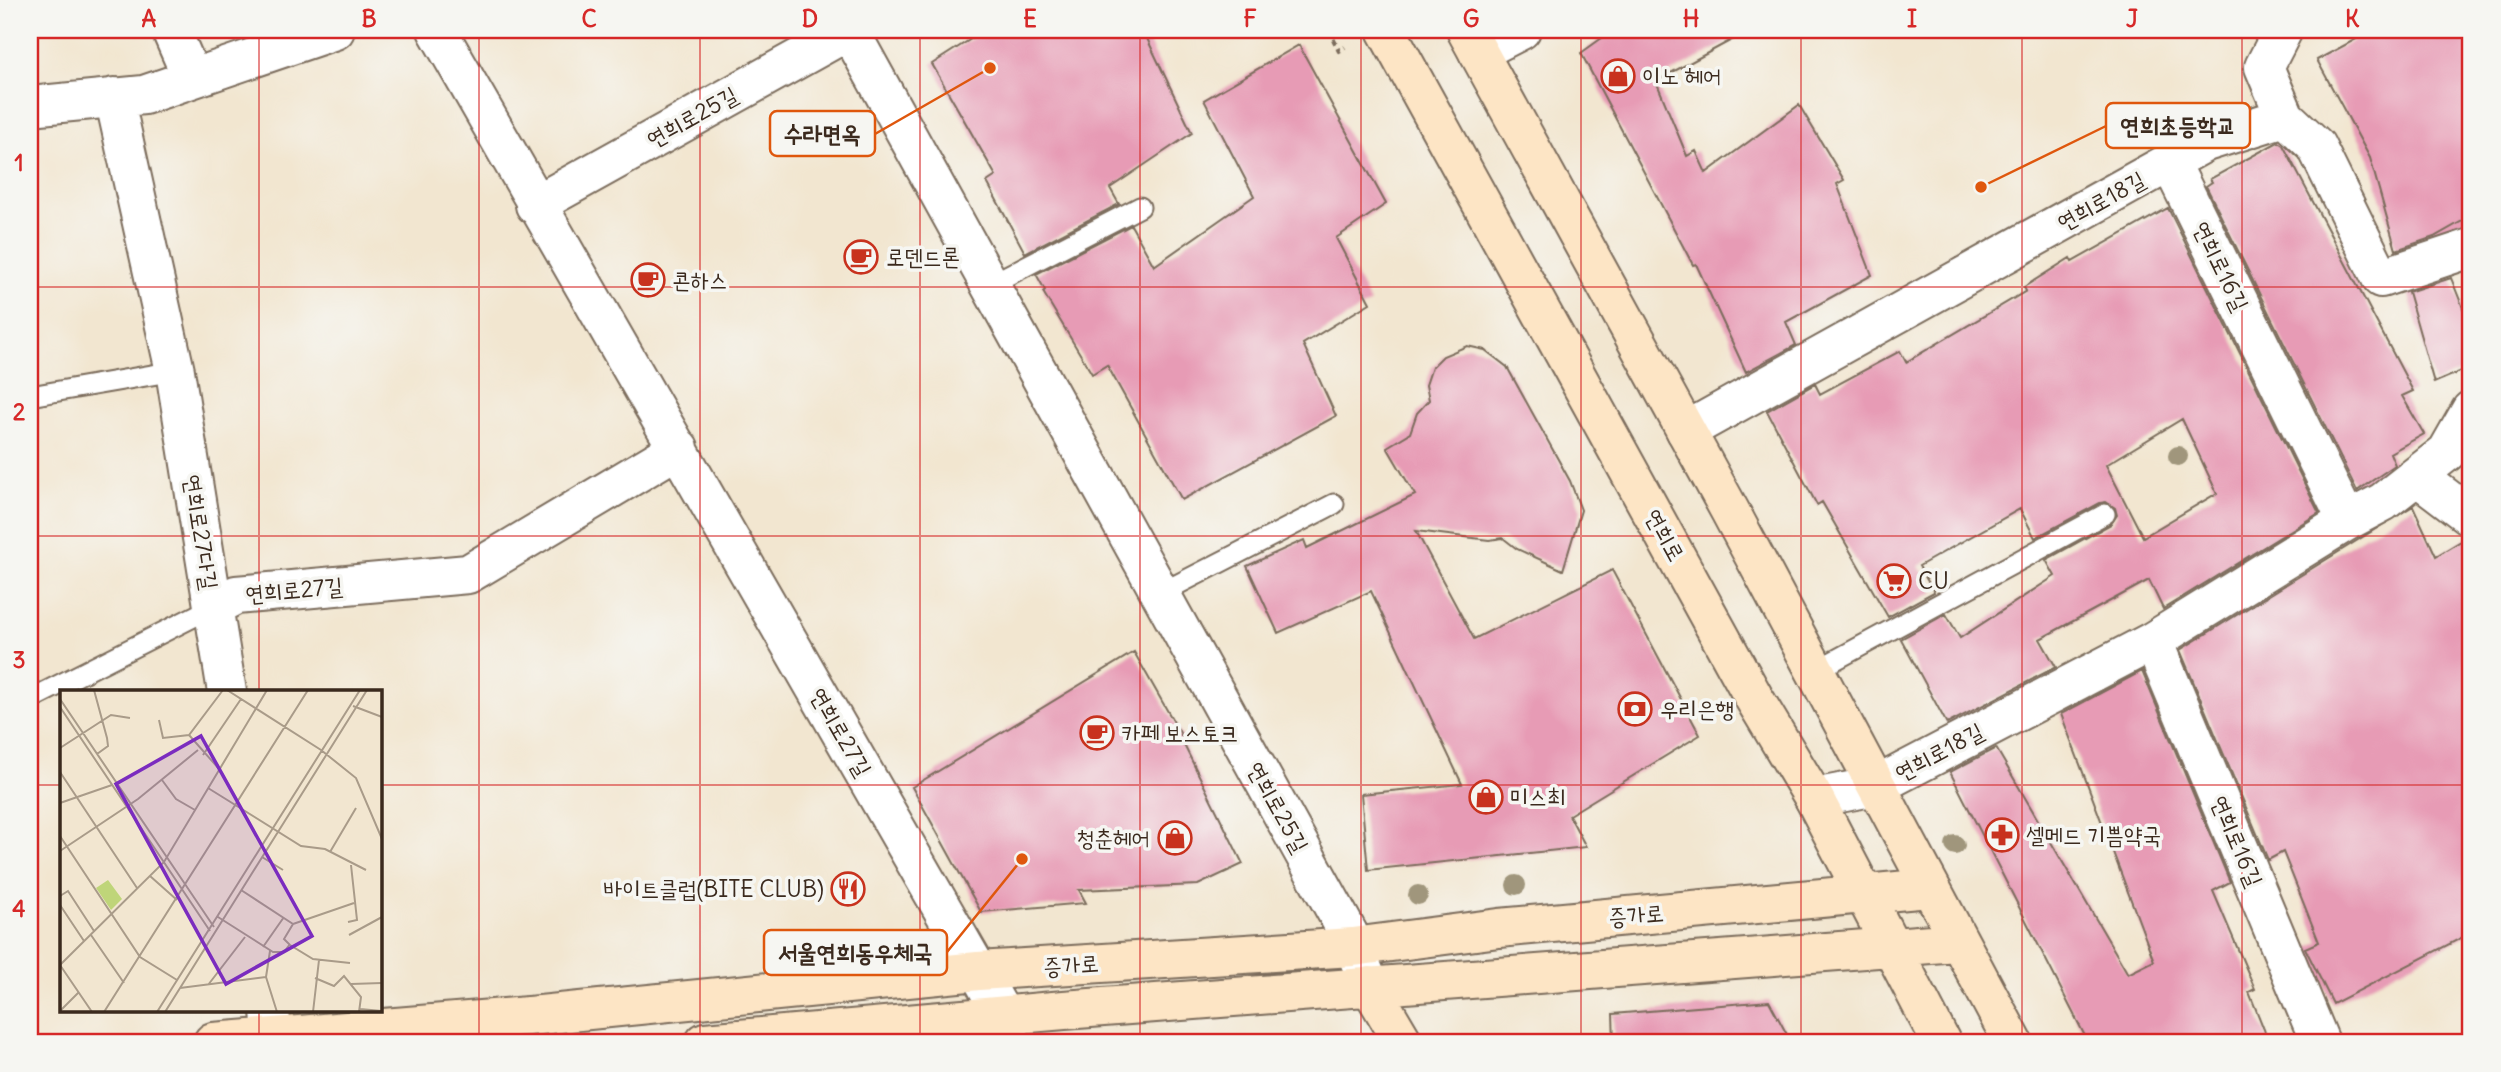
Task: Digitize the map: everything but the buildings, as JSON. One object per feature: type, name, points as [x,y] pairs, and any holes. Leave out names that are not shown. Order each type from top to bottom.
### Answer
[{"type":"main road","name":"연희로","points":[[1370,35],[1814,798],[1889,947],[1941,1042]]},
{"type":"main road","points":[[1472,41],[1686,431],[1957,942],[2013,1042]]},
{"type":"main road","name":"증가로","points":[[213,1042],[272,1030],[540,1015],[978,971],[1353,947],[1499,928],[1929,888]]},
{"type":"main road","name":"증가로","points":[[705,1042],[1007,1030],[1370,986],[1957,942]]},
{"type":"main road","points":[[1370,986],[1404,1042]]},
{"type":"street","points":[[171,30],[192,78]]},
{"type":"street","points":[[30,106],[144,95],[335,30]]},
{"type":"street","name":"연희로27길","points":[[437,30],[535,205],[679,448],[978,971],[1007,1030]]},
{"type":"street","name":"연희로25길","points":[[535,205],[850,30],[1161,593],[1353,947],[1370,986]]},
{"type":"street","points":[[1472,41],[1521,30]]},
{"type":"street","points":[[2283,30],[2264,67],[2285,117],[2316,146],[2381,278],[2467,260]]},
{"type":"street","name":"연희로27다길","points":[[114,97],[175,371],[227,690]]},
{"type":"street","name":"연희로18길","points":[[1686,431],[2206,142],[2285,117]]},
{"type":"street","name":"연희로16길","points":[[2170,162],[2347,521]]},
{"type":"street","name":"연희로18길","points":[[1814,798],[1876,786],[2153,641],[2347,521],[2383,502],[2447,452],[2471,410]]},
{"type":"street","name":"연희로27길","points":[[213,607],[236,595],[468,574],[679,448]]},
{"type":"street","points":[[2417,476],[2471,517]]},
{"type":"street","name":"연희로16길","points":[[2153,641],[2320,1042]]},
{"type":"lane","points":[[991,284],[1140,207]]},
{"type":"lane","points":[[30,396],[175,371]]},
{"type":"lane","points":[[1161,593],[1334,504]]},
{"type":"lane","points":[[1815,671],[2105,514]]},
{"type":"lane","points":[[33,698],[213,607]]},
{"type":"path","points":[[1329,30],[1339,51],[1370,35]]},
{"type":"place","name":"수라면옥","points":[[990,68]]},
{"type":"place","name":"이노 헤어","points":[[1618,76]]},
{"type":"place","name":"연희초등학교","points":[[1981,187]]},
{"type":"place","name":"로덴드론","points":[[861,257]]},
{"type":"place","name":"콘하스","points":[[648,280]]},
{"type":"place","name":"CU","points":[[1894,581]]},
{"type":"place","name":"우리은행","points":[[1635,709]]},
{"type":"place","name":"카페 보스토크","points":[[1097,733]]},
{"type":"place","name":"미스최","points":[[1486,797]]},
{"type":"place","name":"셀메드 기쁨약국","points":[[2002,835]]},
{"type":"place","name":"청춘헤어","points":[[1175,838]]},
{"type":"place","name":"서울연희동우체국","points":[[1022,859]]},
{"type":"place","name":"바이트클럽(BITE CLUB)","points":[[848,889]]}]
